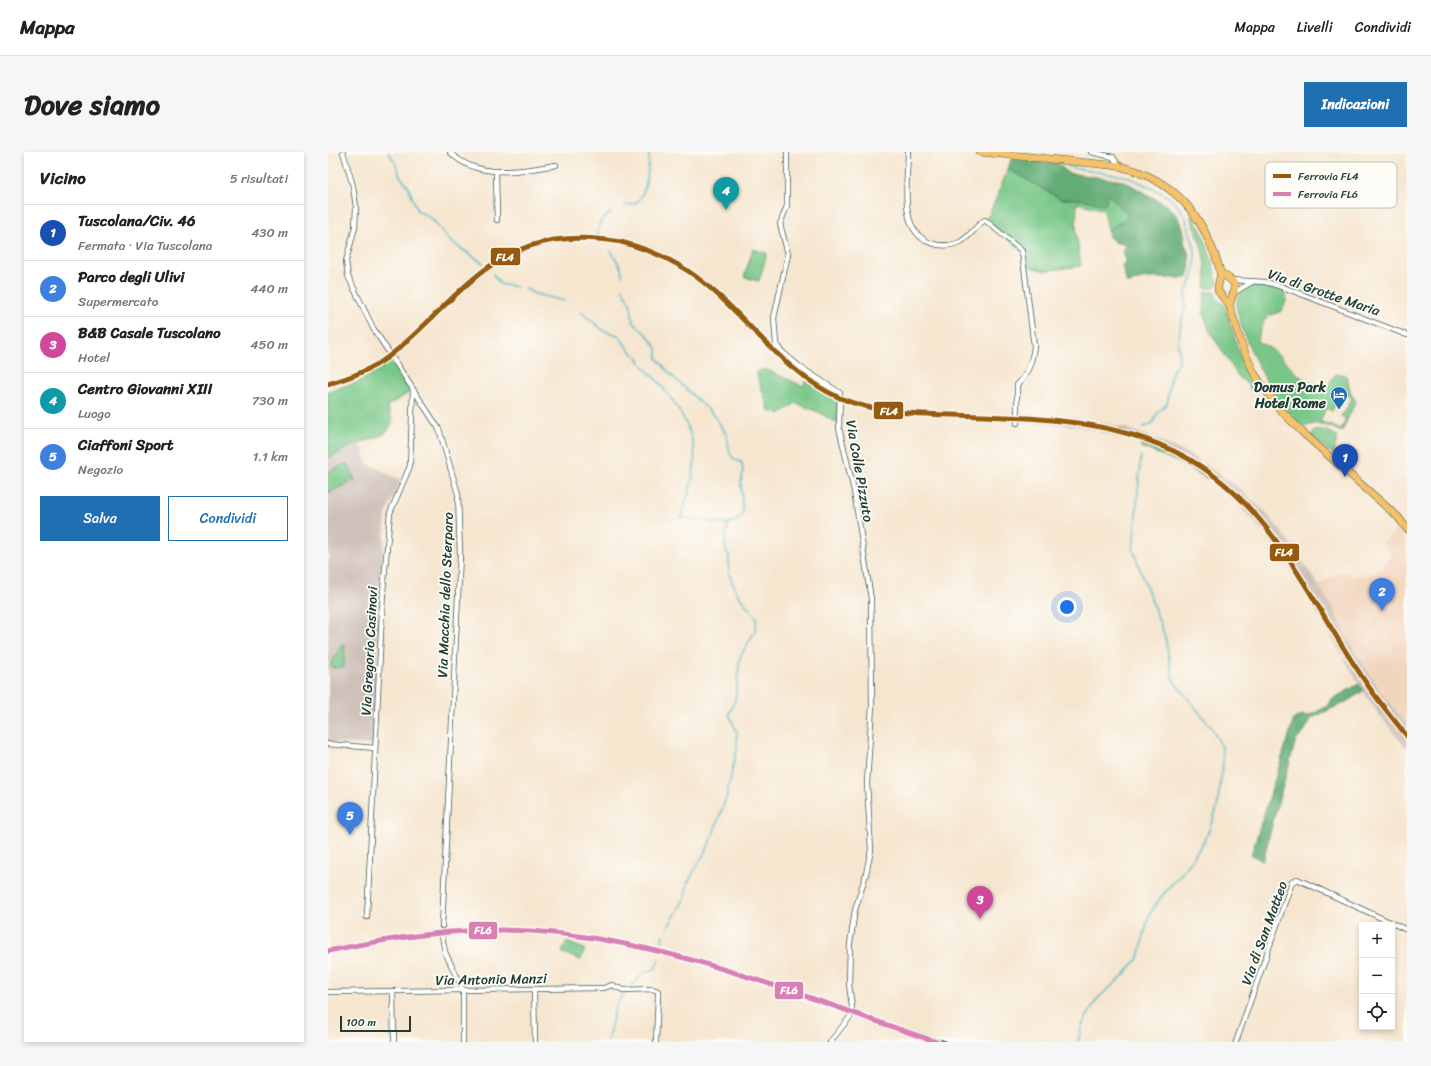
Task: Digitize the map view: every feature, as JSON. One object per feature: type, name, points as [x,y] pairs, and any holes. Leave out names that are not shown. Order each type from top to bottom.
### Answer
[{"type":"main road","points":[[980,152],[1119,166],[1155,179],[1185,201],[1204,228],[1220,272],[1218,289],[1229,305],[1252,369],[1275,404],[1307,436],[1398,517],[1407,529]]},
{"type":"main road","points":[[1220,272],[1231,279],[1236,285],[1229,305]]},
{"type":"main road","points":[[1220,282],[1226,278],[1231,279]]},
{"type":"main road","points":[[1222,295],[1227,297],[1234,293]]},
{"type":"street","name":"Via Macchia dello Sterparo","points":[[343,152],[354,190],[356,207],[355,227],[346,261],[347,272],[365,314],[386,350],[440,429],[457,489],[459,502],[460,555],[442,926]]},
{"type":"street","points":[[450,152],[466,165],[496,171],[523,170],[556,165]]},
{"type":"street","name":"Via Colle Pizzuto","points":[[787,152],[788,202],[780,226],[788,254],[774,325],[777,345],[780,350],[800,367],[817,379],[836,389],[841,395],[839,428],[854,491],[871,596],[872,701],[867,783],[871,828],[870,853],[852,926],[849,960],[852,1007]]},
{"type":"street","points":[[908,152],[907,215],[911,226],[919,236],[927,241],[939,245],[956,244],[962,241],[985,220],[1022,251],[1034,346],[1033,360],[1025,377],[1017,385],[1017,423]]},
{"type":"street","points":[[1091,152],[1113,157],[1119,166]]},
{"type":"street","points":[[496,171],[497,220]]},
{"type":"street","name":"Via di Grotte Maria","points":[[1231,279],[1267,282],[1296,291],[1407,334]]},
{"type":"street","points":[[1234,293],[1254,281]]},
{"type":"street","name":"Via Gregorio Casinovi","points":[[367,917],[383,592],[390,512],[410,466],[413,390]]},
{"type":"street","points":[[328,744],[375,748]]},
{"type":"street","name":"Via di San Matteo","points":[[1236,1042],[1292,882],[1297,879],[1407,930]]},
{"type":"street","points":[[442,936],[445,952],[463,990],[463,1042]]},
{"type":"street","name":"Via Antonio Manzi","points":[[328,992],[604,988],[612,985],[623,990],[653,989],[658,991],[656,1042]]},
{"type":"street","points":[[534,989],[535,1042]]},
{"type":"street","points":[[393,992],[394,1042]]},
{"type":"street","points":[[830,1042],[850,1018]]},
{"type":"shaded area","points":[[1017,415],[1073,418],[1124,427],[1189,454],[1238,487],[1268,515],[1292,545],[1334,610],[1346,636],[1382,694],[1407,723],[1407,749],[1380,716],[1363,691],[1292,569],[1265,533],[1220,485],[1181,460],[1132,440],[1076,426],[1017,422]]},
{"type":"shaded area","points":[[360,443],[367,463],[401,480],[386,514],[379,600],[374,745],[328,742],[328,459]]},
{"type":"shaded area","points":[[1399,527],[1407,544],[1407,723],[1382,694],[1317,586],[1341,571],[1355,576],[1364,576],[1380,570],[1392,553],[1383,543]]},
{"type":"green space","points":[[1011,159],[1059,164],[1068,173],[1124,181],[1168,206],[1178,217],[1185,237],[1184,242],[1189,255],[1190,266],[1187,278],[1145,278],[1127,284],[1122,266],[1126,261],[1123,251],[1126,246],[1125,243],[1116,243],[1109,237],[1108,230],[1126,218],[1127,214],[1108,194],[1105,205],[1076,198],[1061,199],[1008,169]]},
{"type":"green space","points":[[1008,169],[1061,199],[1088,200],[1108,194],[1127,214],[1127,218],[1108,230],[1104,210],[1077,203],[1076,232],[1081,266],[1044,271],[1024,265],[1022,251],[985,220],[990,213]]},
{"type":"green space","points":[[1190,216],[1200,228],[1204,237],[1218,283],[1214,288],[1205,288],[1206,278],[1204,260],[1197,234]]},
{"type":"green space","points":[[753,249],[767,253],[759,281],[744,277]]},
{"type":"green space","points":[[1256,285],[1283,291],[1287,299],[1282,311],[1268,316],[1264,321],[1257,341],[1272,350],[1300,376],[1313,383],[1321,385],[1330,384],[1334,376],[1337,374],[1342,374],[1347,377],[1351,394],[1356,400],[1342,432],[1328,426],[1318,424],[1309,425],[1304,428],[1279,401],[1259,368],[1245,337],[1237,310],[1237,301],[1240,294],[1249,287]],"holes":[[[1340,392],[1352,397],[1344,414],[1343,413],[1341,416],[1346,419],[1341,430],[1320,421],[1326,408],[1332,411]]]},
{"type":"green space","points":[[1205,292],[1214,292],[1217,300],[1224,304],[1238,349],[1257,386],[1255,390],[1252,391],[1249,388],[1250,386],[1238,376],[1209,330],[1204,314]]},
{"type":"green space","points":[[391,361],[412,391],[387,406],[393,422],[386,432],[379,437],[343,450],[328,459],[328,391],[361,381]]},
{"type":"green space","points":[[765,369],[803,386],[805,381],[838,397],[837,423],[818,412],[796,403],[780,414],[769,411],[756,372]]},
{"type":"green space","points":[[1326,430],[1337,436],[1334,455],[1310,435],[1315,431]]},
{"type":"green space","points":[[1141,443],[1181,460],[1205,475],[1208,479],[1182,464],[1141,447]]},
{"type":"green space","points":[[347,463],[355,480],[328,493],[328,472]]},
{"type":"green space","points":[[342,644],[345,646],[344,667],[333,668],[331,664]]},
{"type":"green space","points":[[1359,684],[1363,691],[1362,692],[1346,702],[1312,718],[1302,735],[1296,740],[1263,861],[1251,855],[1294,719],[1303,715],[1306,717],[1326,707],[1331,700]]},
{"type":"green space","points":[[566,942],[585,949],[581,960],[562,953]]},
{"type":"waterway","points":[[388,152],[395,162],[400,176],[408,186],[417,210],[432,219],[451,242],[483,263]]},
{"type":"waterway","points":[[625,205],[636,203],[643,192],[647,178],[649,152]]},
{"type":"waterway","points":[[1068,167],[1129,177],[1167,196],[1177,205],[1185,216],[1195,249],[1195,264],[1192,280],[1185,294],[1186,305],[1178,343],[1179,361],[1171,374],[1167,404],[1158,412],[1153,423],[1142,428]]},
{"type":"waterway","points":[[598,235],[600,222],[611,213]]},
{"type":"waterway","points":[[611,251],[621,268],[622,276]]},
{"type":"waterway","points":[[493,274],[500,284],[517,287]]},
{"type":"waterway","points":[[524,288],[535,294],[564,301]]},
{"type":"waterway","points":[[622,288],[631,306],[633,322],[649,337],[657,348],[657,358],[670,374],[715,416],[727,436],[730,454],[734,459],[742,463],[743,473],[741,483],[743,514],[739,519],[728,524],[725,548],[729,556],[729,574],[738,595],[757,618],[755,631],[740,657],[735,700],[729,714],[737,732],[737,749],[726,798],[709,845],[687,884],[685,898],[667,929]]},
{"type":"waterway","points":[[581,312],[604,331],[618,335],[630,351],[635,355]]},
{"type":"waterway","points":[[637,357],[642,365],[674,402],[690,433],[694,448],[695,463],[688,497],[680,517],[728,524]]},
{"type":"waterway","points":[[1078,1042],[1082,1025],[1098,998],[1123,976],[1139,957],[1149,915],[1161,897],[1187,867],[1206,838],[1217,808],[1223,763],[1222,747],[1211,727],[1173,680],[1165,637],[1133,550],[1141,456]]},
{"type":"waterway","points":[[661,947],[663,935]]},
{"type":"waterway","points":[[630,988],[643,973],[655,969],[659,959]]},
{"type":"waterway","points":[[607,1042],[616,1005],[625,992]]},
{"type":"tunnel","points":[[442,926],[442,936]]},
{"type":"tunnel","points":[[850,1017],[852,1007]]},
{"type":"railway","points":[[328,948],[374,939],[465,930],[555,932],[600,937],[645,945],[690,957],[947,1042]]},
{"type":"rail line","name":"FL4","points":[[328,384],[360,373],[388,357],[464,287],[483,271],[504,257],[527,247],[562,239],[596,239],[621,242],[638,247],[664,257],[688,271],[708,286],[797,372],[818,386],[853,403],[895,412],[1054,420],[1088,425],[1121,432],[1153,442],[1184,456],[1213,475],[1237,495],[1258,518],[1294,567],[1370,689],[1407,736]]},
{"type":"rail line","name":"FL6","points":[[328,951],[404,937],[480,930],[531,931],[583,937],[635,946],[686,958],[737,973],[937,1042]]},
{"type":"place","name":"Centro Giovanni XIII","points":[[726,210]]},
{"type":"place","name":"Domus Park Hotel Rome","points":[[1339,410]]},
{"type":"place","name":"Tuscolana/Civ. 46","points":[[1345,477]]},
{"type":"place","name":"Parco degli Ulivi","points":[[1382,611]]},
{"type":"place","name":"Ciaffoni Sport","points":[[350,835]]},
{"type":"place","name":"B&B Casale Tuscolano","points":[[980,919]]}]
